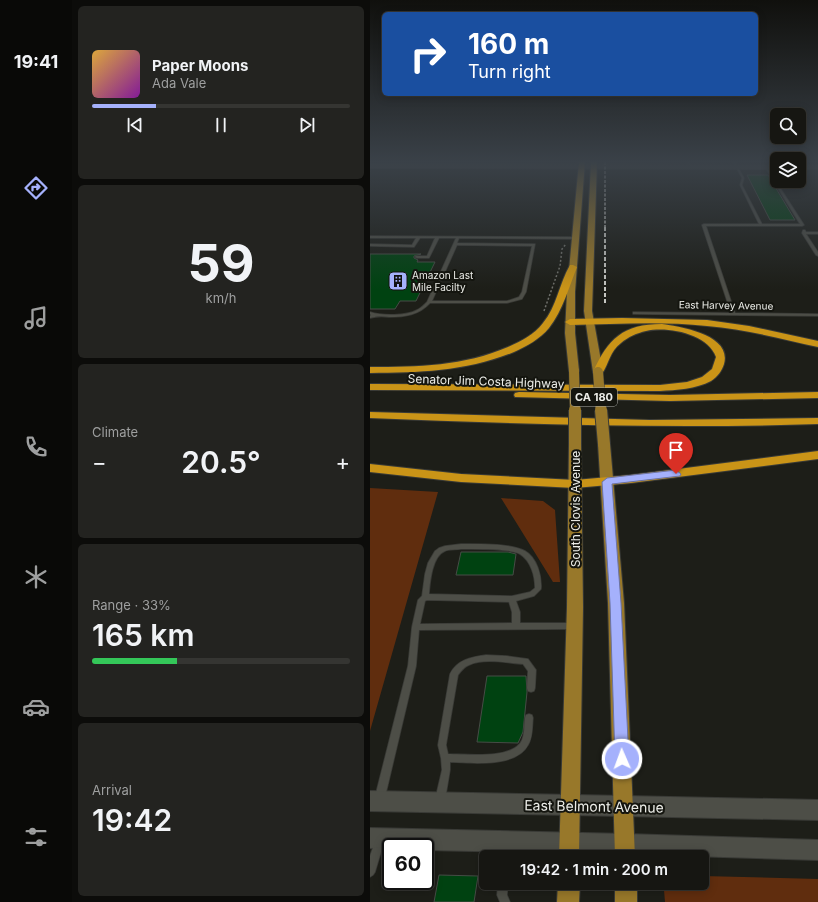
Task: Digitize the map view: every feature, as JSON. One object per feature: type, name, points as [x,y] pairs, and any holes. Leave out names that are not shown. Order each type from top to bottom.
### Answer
[{"type":"highway","points":[[370,370],[433,369],[456,366],[491,358],[524,344],[540,333],[548,323],[573,267]]},
{"type":"highway","points":[[570,322],[671,320],[706,323],[740,328],[818,344]]},
{"type":"highway","points":[[370,388],[627,388],[679,386],[700,382],[714,374],[720,365],[720,353],[712,343],[692,332],[674,328],[651,327],[634,332],[616,342],[607,352],[598,372]]},
{"type":"highway","name":"Senator Jim Costa Highway","points":[[370,388],[608,398],[818,395]]},
{"type":"highway","name":"CA 180","points":[[370,415],[476,420],[654,424],[818,421]]},
{"type":"highway","points":[[370,468],[462,478],[575,484],[607,482],[818,455]]},
{"type":"main road","name":"South Clovis Avenue","points":[[570,850],[574,626],[575,443],[574,371],[570,322],[579,204]]},
{"type":"main road","points":[[592,204],[588,285],[589,321],[598,372],[616,603],[625,850]]},
{"type":"main road","points":[[576,238],[583,241],[582,268],[588,285]]},
{"type":"main road","name":"East Belmont Avenue","points":[[374,801],[818,810]]},
{"type":"main road","points":[[375,838],[506,849],[570,850]]},
{"type":"main road","points":[[709,850],[818,850]]},
{"type":"main road","points":[[568,902],[569,890]]},
{"type":"main road","points":[[626,890],[626,902]]},
{"type":"lane","points":[[750,204],[760,225]]},
{"type":"lane","points":[[789,204],[802,225],[804,233],[818,255]]},
{"type":"lane","points":[[733,314],[704,225],[802,225]]},
{"type":"lane","points":[[804,233],[818,233]]},
{"type":"lane","points":[[370,237],[576,238]]},
{"type":"lane","points":[[370,245],[413,246],[418,238]]},
{"type":"lane","points":[[417,257],[428,257],[437,238]]},
{"type":"lane","points":[[370,313],[375,315],[409,315],[423,309],[429,302],[458,238]]},
{"type":"lane","points":[[429,302],[508,302],[521,298],[524,292],[534,245],[539,238]]},
{"type":"lane","points":[[455,244],[534,245]]},
{"type":"lane","name":"East Harvey Avenue","points":[[634,313],[818,315]]},
{"type":"lane","points":[[370,317],[375,315]]},
{"type":"lane","points":[[374,801],[412,666],[416,627],[422,600],[425,597],[431,565],[438,552],[443,549],[452,548],[516,549],[523,552],[536,571],[539,581],[538,589],[532,594],[512,599],[425,597]]},
{"type":"lane","points":[[512,599],[516,612],[516,626]]},
{"type":"lane","points":[[416,627],[574,626]]},
{"type":"lane","points":[[440,802],[446,770],[442,745],[444,727],[454,674],[457,667],[468,661],[483,659],[525,661],[532,670],[531,688]]},
{"type":"lane","points":[[445,758],[505,758],[519,753],[525,744],[529,718]]},
{"type":"lane","points":[[370,872],[375,838]]},
{"type":"lane","points":[[502,890],[502,895],[505,902]]},
{"type":"path","points":[[543,314],[547,299],[560,266],[562,249],[567,242]]},
{"type":"shaded area","points":[[370,488],[438,492],[370,731]]},
{"type":"shaded area","points":[[501,498],[543,501],[555,510],[560,582],[553,582]]},
{"type":"shaded area","points":[[709,876],[818,879],[818,902],[665,902],[664,890],[709,890]]},
{"type":"building","points":[[762,204],[785,204],[795,220],[770,220]]},
{"type":"building","name":"Amazon Last Mile Facilty","points":[[370,254],[421,254],[414,256],[414,258],[418,260],[417,262],[435,262],[416,301],[400,301],[395,309],[370,309]]},
{"type":"building","points":[[461,552],[508,552],[516,554],[513,575],[456,575]]},
{"type":"building","points":[[487,676],[526,676],[527,692],[523,732],[518,743],[477,742]]},
{"type":"building","points":[[439,875],[478,876],[474,902],[434,902]]},
{"type":"railway","points":[[605,204],[605,304]]},
{"type":"place","name":"Amazon Last Mile Facilty","points":[[398,281]]},
{"type":"route","points":[[622,759],[616,603],[607,482],[676,474]]}]
